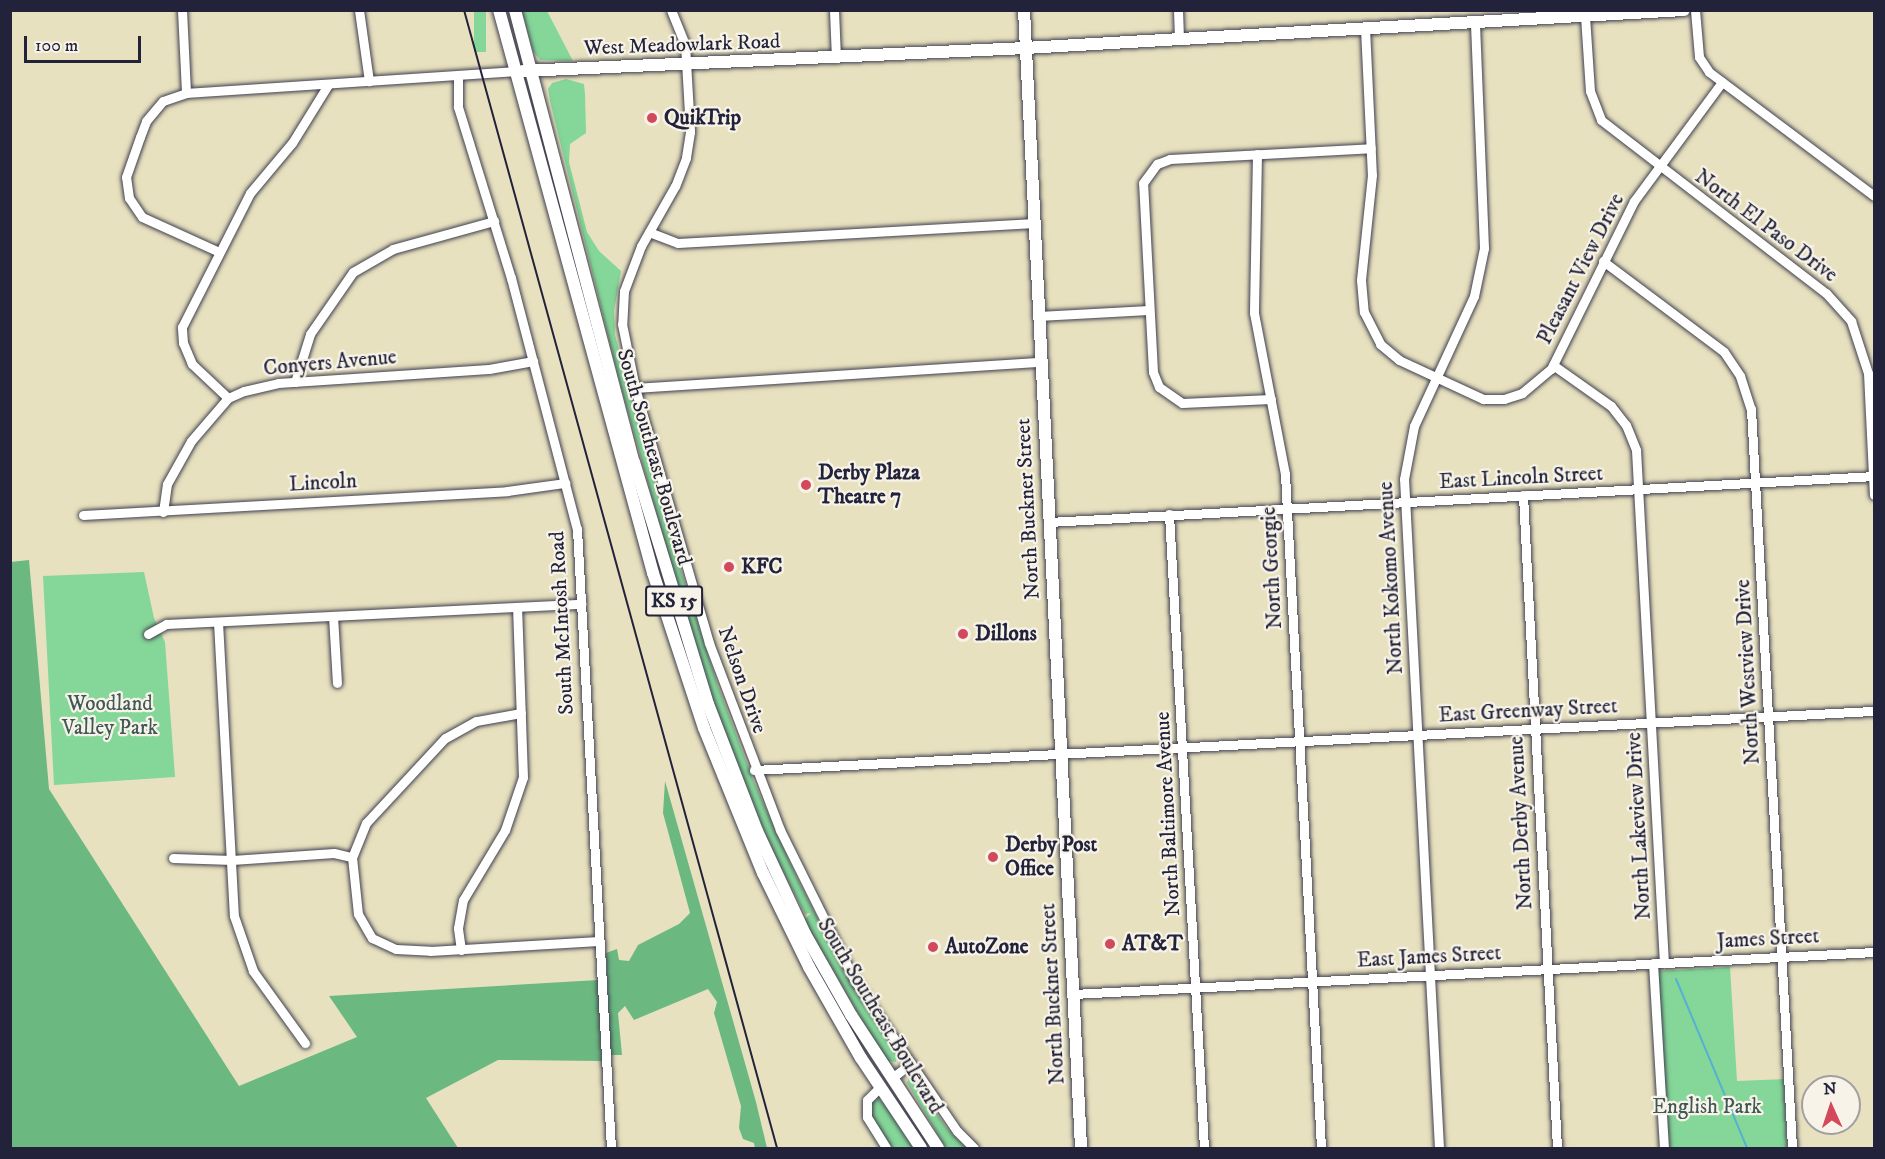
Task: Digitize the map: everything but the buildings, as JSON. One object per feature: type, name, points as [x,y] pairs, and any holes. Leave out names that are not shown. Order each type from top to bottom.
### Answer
[{"type":"main road","name":"South Southeast Boulevard","points":[[499,10],[653,573],[690,690],[773,894],[853,1043],[921,1149]]},
{"type":"main road","name":"South Southeast Boulevard","points":[[515,10],[634,462],[708,704],[790,903],[833,985],[938,1149]]},
{"type":"main road","name":"North Buckner Street","points":[[1024,10],[1081,1149]]},
{"type":"main road","name":"West Meadowlark Road","points":[[516,71],[836,58],[1684,10]]},
{"type":"main road","points":[[853,1043],[866,1050],[881,1074],[892,1078]]},
{"type":"main road","points":[[880,1087],[893,1093],[912,1119],[922,1124]]},
{"type":"street","points":[[182,10],[186,93],[163,101],[146,121],[126,177],[127,190],[142,217],[217,251]]},
{"type":"street","points":[[359,10],[369,81]]},
{"type":"street","name":"Nelson Drive","points":[[671,10],[683,35],[687,65],[690,132],[687,158],[649,232],[624,291],[622,324],[635,388],[709,643],[754,770],[837,949],[957,1131],[974,1149]]},
{"type":"street","points":[[834,10],[836,58]]},
{"type":"street","points":[[1178,10],[1179,39]]},
{"type":"street","points":[[1695,10],[1699,57],[1709,72],[1875,196]]},
{"type":"street","name":"North El Paso Drive","points":[[1585,16],[1590,91],[1596,111],[1608,128],[1826,293],[1847,316],[1866,360],[1875,495]]},
{"type":"street","name":"North Kokomo Avenue","points":[[1439,1149],[1405,502],[1405,464],[1410,437],[1474,296],[1484,248],[1475,22]]},
{"type":"street","name":"Pleasant View Drive","points":[[1365,28],[1371,148],[1371,202],[1361,282],[1364,312],[1373,334],[1388,352],[1475,396],[1504,399],[1532,387],[1553,365],[1634,201],[1722,82]]},
{"type":"street","name":"West Meadowlark Road","points":[[186,93],[516,71]]},
{"type":"street","name":"South McIntosh Road","points":[[458,75],[458,107],[494,221],[577,529],[611,1149]]},
{"type":"street","points":[[163,512],[167,484],[175,466],[228,398],[192,364],[182,335],[182,327],[217,251],[250,193],[292,143],[328,85]]},
{"type":"street","points":[[1271,399],[1182,404],[1163,392],[1153,372],[1142,194],[1145,179],[1157,165],[1170,159],[1371,148]]},
{"type":"street","name":"North Georgie","points":[[1257,154],[1253,311],[1282,450],[1287,508],[1322,1149]]},
{"type":"street","points":[[296,382],[312,331],[353,272],[393,249],[494,221]]},
{"type":"street","points":[[649,232],[678,243],[1034,223]]},
{"type":"street","name":"North Westview Drive","points":[[1603,261],[1717,346],[1731,362],[1751,409],[1792,1149]]},
{"type":"street","points":[[1038,316],[1149,310]]},
{"type":"street","name":"Conyers Avenue","points":[[228,398],[261,386],[489,369],[533,361]]},
{"type":"street","points":[[635,388],[1040,362]]},
{"type":"street","name":"North Lakeview Drive","points":[[1553,365],[1619,414],[1636,450],[1664,963]]},
{"type":"street","name":"East Lincoln Street","points":[[1048,522],[1874,476]]},
{"type":"street","name":"Lincoln","points":[[82,515],[507,491],[566,483]]},
{"type":"street","name":"North Derby Avenue","points":[[1524,495],[1534,729],[1557,1149]]},
{"type":"street","name":"North Baltimore Avenue","points":[[1170,514],[1204,1149]]},
{"type":"street","points":[[148,634],[166,624],[582,604]]},
{"type":"street","points":[[461,950],[458,928],[463,900],[505,830],[517,801],[523,777],[517,607]]},
{"type":"street","points":[[333,616],[337,682]]},
{"type":"street","points":[[218,622],[234,916],[244,953],[267,996],[305,1043]]},
{"type":"street","name":"East Greenway Street","points":[[754,770],[1875,711]]},
{"type":"street","points":[[521,713],[476,721],[446,738],[366,823],[352,857],[356,909],[376,941],[396,949],[461,950],[599,941]]},
{"type":"street","points":[[173,858],[232,860],[334,853],[352,857]]},
{"type":"street","name":"James Street","points":[[1664,963],[1875,952]]},
{"type":"street","points":[[1653,963],[1664,1149]]},
{"type":"street","name":"East James Street","points":[[1073,994],[1664,963]]},
{"type":"street","points":[[892,1078],[911,1063]]},
{"type":"street","points":[[880,1087],[867,1100],[867,1117],[886,1149]]},
{"type":"green space","points":[[474,11],[486,11],[486,52],[474,52]]},
{"type":"green space","points":[[522,11],[547,11],[573,61],[540,60],[533,51]]},
{"type":"green space","points":[[566,79],[584,84],[585,94],[586,133],[570,144],[569,162],[587,232],[599,251],[621,271],[614,311],[615,335],[674,549],[718,686],[754,782],[796,876],[846,975],[898,1052],[896,1062],[888,1061],[868,1031],[804,920],[811,913],[805,914],[777,860],[734,762],[698,660],[619,380],[550,101],[548,89],[552,83]]},
{"type":"green space","points":[[29,560],[49,789],[239,1086],[357,1037],[329,996],[598,980],[602,1061],[498,1060],[426,1098],[458,1148],[11,1148],[11,562]]},
{"type":"green space","name":"Woodland Valley Park","points":[[144,572],[154,618],[165,642],[175,777],[54,785],[43,576]]},
{"type":"green space","points":[[665,781],[767,1148],[755,1148],[754,1143],[743,1139],[739,1128],[741,1106],[714,1013],[717,1002],[708,989],[634,1020],[625,1006],[618,1013],[622,1055],[610,1055],[606,953],[617,949],[619,960],[629,961],[638,945],[679,924],[690,913],[663,813]]},
{"type":"green space","name":"English Park","points":[[1730,967],[1737,1081],[1784,1079],[1787,1148],[1669,1148],[1658,971]]},
{"type":"green space","points":[[910,1075],[946,1127],[966,1148],[946,1148],[907,1083]]},
{"type":"green space","points":[[878,1099],[883,1102],[913,1148],[892,1148],[872,1117],[871,1101]]},
{"type":"waterway","points":[[1676,979],[1747,1148]]},
{"type":"railway","points":[[464,10],[777,1148]]},
{"type":"place","name":"QuikTrip","points":[[652,118]]},
{"type":"place","name":"Derby Plaza Theatre 7","points":[[806,485]]},
{"type":"place","name":"KFC","points":[[729,567]]},
{"type":"place","name":"Dillons","points":[[963,634]]},
{"type":"place","name":"Derby Post Office","points":[[993,857]]},
{"type":"place","name":"AT&T","points":[[1110,944]]},
{"type":"place","name":"AutoZone","points":[[933,947]]}]
